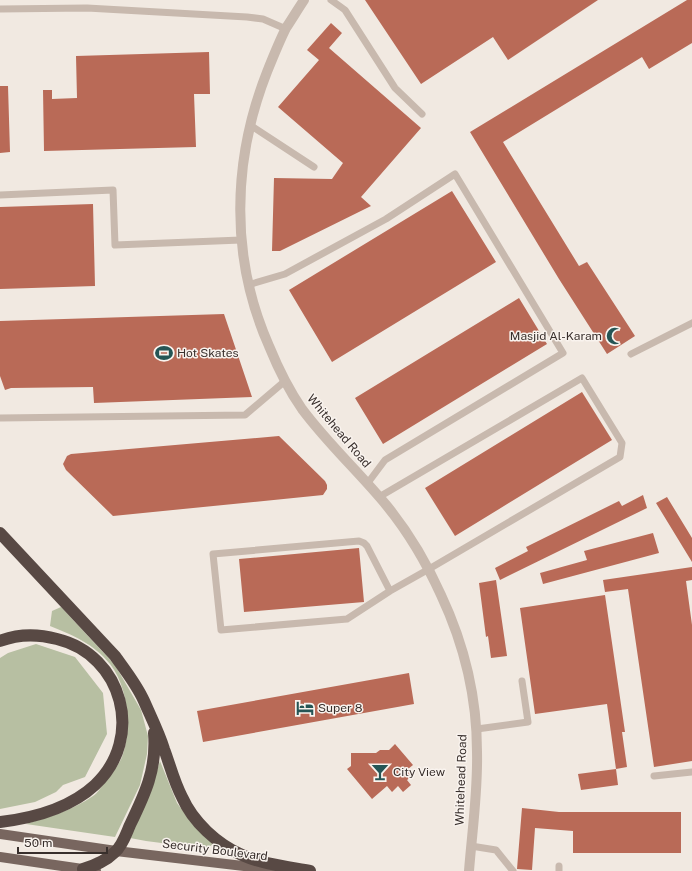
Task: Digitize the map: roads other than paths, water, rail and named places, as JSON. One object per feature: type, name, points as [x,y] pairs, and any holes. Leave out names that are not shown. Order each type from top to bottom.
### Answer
[{"type":"highway","points":[[0,533],[115,656],[131,678],[144,700],[182,799],[194,817],[209,833],[226,846],[243,855],[310,871]]},
{"type":"highway","points":[[0,642],[17,636],[48,636],[66,641],[82,649],[98,661],[110,676],[120,704],[122,728],[120,744],[114,760],[95,785],[81,796],[60,808],[42,814],[0,822]]},
{"type":"highway","points":[[83,869],[103,862],[116,851],[123,842],[150,778],[154,762],[154,724]]},
{"type":"main road","name":"Security Boulevard","points":[[0,834],[116,851],[284,871]]},
{"type":"main road","points":[[0,857],[96,871]]},
{"type":"street","name":"Whitehead Road","points":[[304,0],[286,29],[265,77],[250,125],[242,168],[241,189],[241,240],[248,285],[262,332],[285,382],[302,408],[324,436],[379,497],[403,528],[429,569],[450,616],[462,650],[473,699],[477,729],[477,786],[469,871]]},
{"type":"lane","points":[[331,0],[345,10],[395,88],[422,114]]},
{"type":"lane","points":[[0,9],[87,8],[247,17],[263,19],[286,29]]},
{"type":"lane","points":[[250,125],[314,167]]},
{"type":"lane","points":[[248,285],[285,274],[386,219],[455,174],[563,353],[385,460],[367,484]]},
{"type":"lane","points":[[0,195],[113,190],[115,244],[241,240]]},
{"type":"lane","points":[[631,354],[692,323]]},
{"type":"lane","points":[[379,497],[582,378],[622,443],[620,457],[390,591],[347,619],[221,630],[214,554],[359,540],[367,546],[390,591]]},
{"type":"lane","points":[[0,418],[245,415],[285,382]]},
{"type":"lane","points":[[477,729],[528,722],[522,681]]},
{"type":"lane","points":[[654,776],[692,772]]},
{"type":"lane","points":[[471,846],[496,850],[513,871]]},
{"type":"place","name":"Masjid Al-Karam","points":[[615,336]]},
{"type":"place","name":"Hot Skates","points":[[164,353]]},
{"type":"place","name":"Super 8","points":[[305,708]]},
{"type":"place","name":"City View","points":[[380,772]]}]
